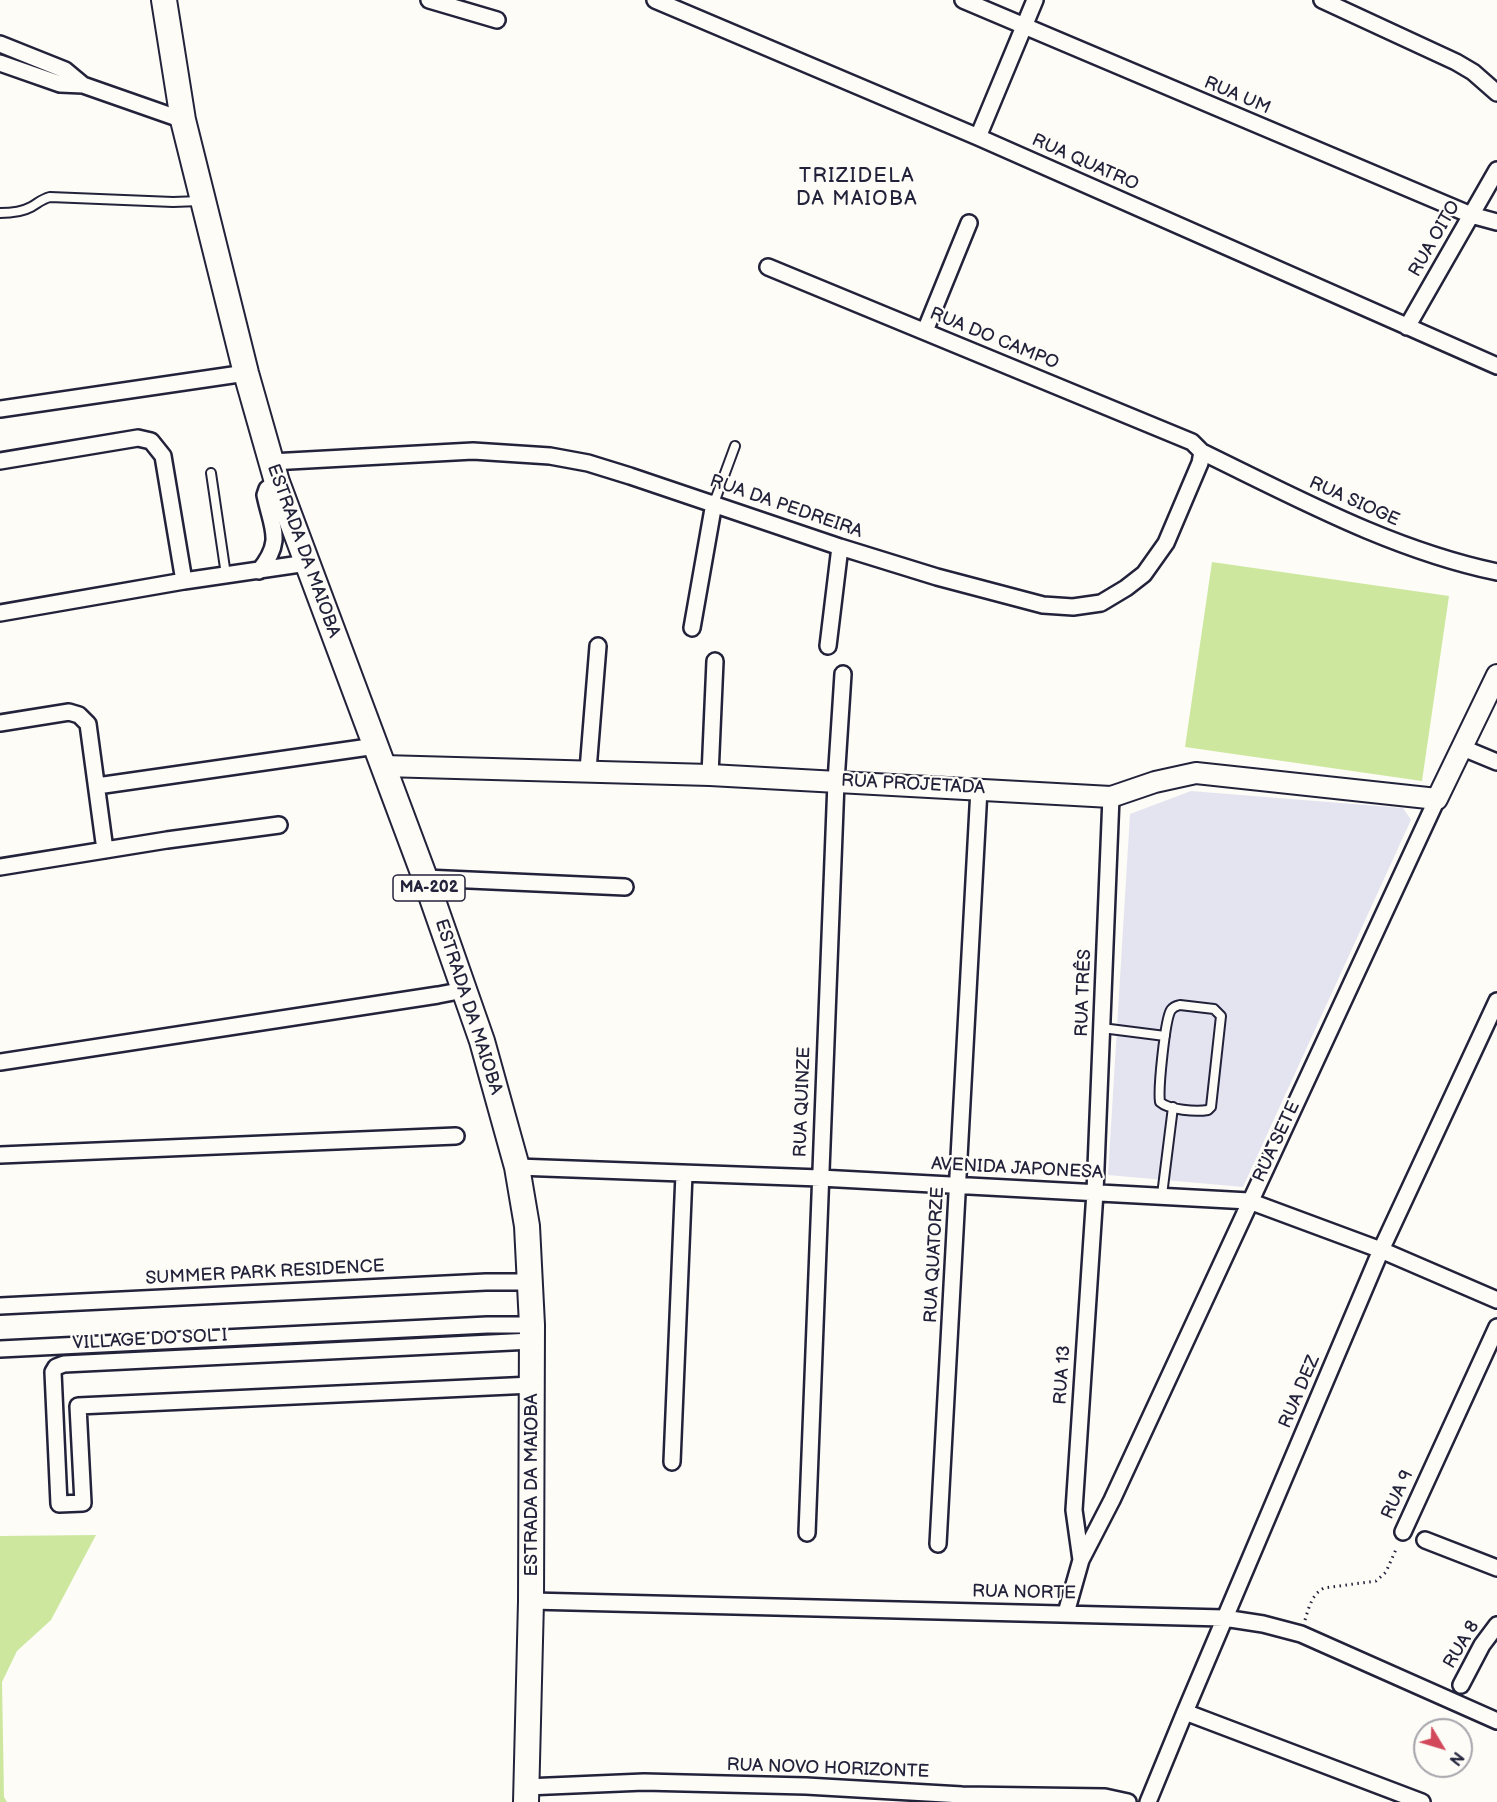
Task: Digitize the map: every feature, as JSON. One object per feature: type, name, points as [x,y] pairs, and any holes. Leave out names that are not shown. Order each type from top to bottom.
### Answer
[{"type":"main road","name":"ESTRADA DA MAIOBA","points":[[160,3],[183,120],[205,200],[246,373],[274,472],[483,1041],[517,1167],[527,1227],[532,1333],[531,1601],[526,1795]]},
{"type":"street","points":[[429,0],[497,21]]},
{"type":"street","name":"RUA QUATRO","points":[[655,0],[978,137],[1497,366]]},
{"type":"street","name":"RUA UM","points":[[963,0],[1471,215],[1497,222]]},
{"type":"street","points":[[978,137],[1035,0]]},
{"type":"street","points":[[1322,0],[1456,62],[1473,72],[1497,93]]},
{"type":"street","points":[[0,44],[65,70],[83,85]]},
{"type":"street","points":[[0,63],[60,84],[83,85],[183,120]]},
{"type":"street","name":"RUA OITO","points":[[1407,327],[1497,170]]},
{"type":"street","points":[[925,331],[969,223]]},
{"type":"street","name":"RUA DO CAMPO","points":[[768,267],[1192,442],[1202,452]]},
{"type":"street","points":[[0,409],[246,373]]},
{"type":"street","points":[[0,461],[138,438],[151,441],[163,456],[184,581]]},
{"type":"street","name":"RUA DA PEDREIRA","points":[[274,472],[472,451],[550,456],[588,463],[937,577],[1043,605],[1073,607],[1101,603],[1144,574],[1166,543],[1200,463],[1202,452]]},
{"type":"street","name":"RUA SIOGE","points":[[1202,452],[1337,518],[1419,551],[1497,572]]},
{"type":"street","points":[[259,570],[269,559],[274,546],[265,495],[274,472]]},
{"type":"street","points":[[692,628],[714,503]]},
{"type":"street","points":[[828,646],[840,547]]},
{"type":"street","points":[[0,614],[184,581],[307,563]]},
{"type":"street","points":[[588,770],[598,646]]},
{"type":"street","points":[[710,775],[715,660]]},
{"type":"street","name":"RUA QUINZE","points":[[807,1533],[836,782],[843,674]]},
{"type":"street","name":"RUA SETE","points":[[1066,1613],[1081,1560],[1112,1500],[1249,1201],[1497,675]]},
{"type":"street","points":[[0,723],[69,712],[80,716],[88,724],[105,850]]},
{"type":"street","points":[[1463,748],[1497,762]]},
{"type":"street","points":[[97,786],[380,756]]},
{"type":"street","name":"RUA PROJETADA","points":[[380,756],[588,770],[1110,796],[1155,782],[1196,773],[1437,800]]},
{"type":"street","name":"RUA QUATORZE","points":[[938,1544],[979,789]]},
{"type":"street","name":"RUA TRÊS","points":[[1095,1192],[1110,796]]},
{"type":"street","points":[[0,867],[279,825]]},
{"type":"street","points":[[425,878],[625,887]]},
{"type":"street","points":[[0,1062],[464,990]]},
{"type":"street","name":"RUA DEZ","points":[[1148,1802],[1381,1251],[1497,1001]]},
{"type":"street","points":[[0,1155],[456,1136]]},
{"type":"street","name":"AVENIDA JAPONESA","points":[[517,1167],[820,1178],[1249,1201],[1381,1251],[1497,1300]]},
{"type":"street","points":[[672,1462],[684,1174]]},
{"type":"street","name":"RUA 13","points":[[1081,1560],[1074,1510],[1095,1192]]},
{"type":"street","name":"SUMMER PARK RESIDENCE","points":[[0,1306],[486,1282],[531,1282]]},
{"type":"street","points":[[0,1349],[487,1325],[532,1333]]},
{"type":"street","name":"RUA 9","points":[[1403,1532],[1497,1327]]},
{"type":"street","name":"VILLAGE DO SOL I","points":[[78,1406],[83,1503],[59,1504],[53,1372],[56,1367],[64,1364],[488,1343],[532,1333]]},
{"type":"street","points":[[55,1407],[532,1385]]},
{"type":"street","points":[[1425,1540],[1497,1568]]},
{"type":"street","name":"RUA NORTE","points":[[531,1601],[1224,1618],[1263,1624],[1301,1634],[1497,1721]]},
{"type":"street","name":"RUA 8","points":[[1461,1685],[1482,1645],[1497,1625]]},
{"type":"street","points":[[1185,1712],[1422,1802]]},
{"type":"street","name":"RUA NOVO HORIZONTE","points":[[526,1795],[644,1782],[806,1786],[1031,1799],[1105,1797],[1128,1802]]},
{"type":"lane","points":[[0,213],[18,212],[50,197],[173,202],[205,200]]},
{"type":"lane","points":[[714,503],[735,446]]},
{"type":"lane","points":[[211,473],[226,575]]},
{"type":"lane","points":[[1180,1005],[1214,1009],[1221,1016],[1211,1107],[1204,1111],[1163,1105],[1159,1096],[1165,1036],[1170,1011],[1174,1007],[1180,1005]]},
{"type":"lane","points":[[1102,1028],[1165,1036]]},
{"type":"lane","points":[[1161,1195],[1173,1107]]},
{"type":"path","name":"RUA 9","points":[[1301,1634],[1308,1608],[1316,1594],[1324,1588],[1376,1581],[1382,1577],[1403,1532]]},
{"type":"shaded area","points":[[1191,791],[1403,808],[1411,820],[1243,1187],[1108,1175],[1130,814]]},
{"type":"green space","points":[[1212,562],[1449,596],[1422,781],[1185,747]]},
{"type":"green space","points":[[96,1535],[51,1620],[17,1651],[2,1682],[4,1797],[7,1802],[0,1802],[0,1536]]},
{"type":"district","name":"TRIZIDELA DA MAIOBA","points":[[857,188]]}]
